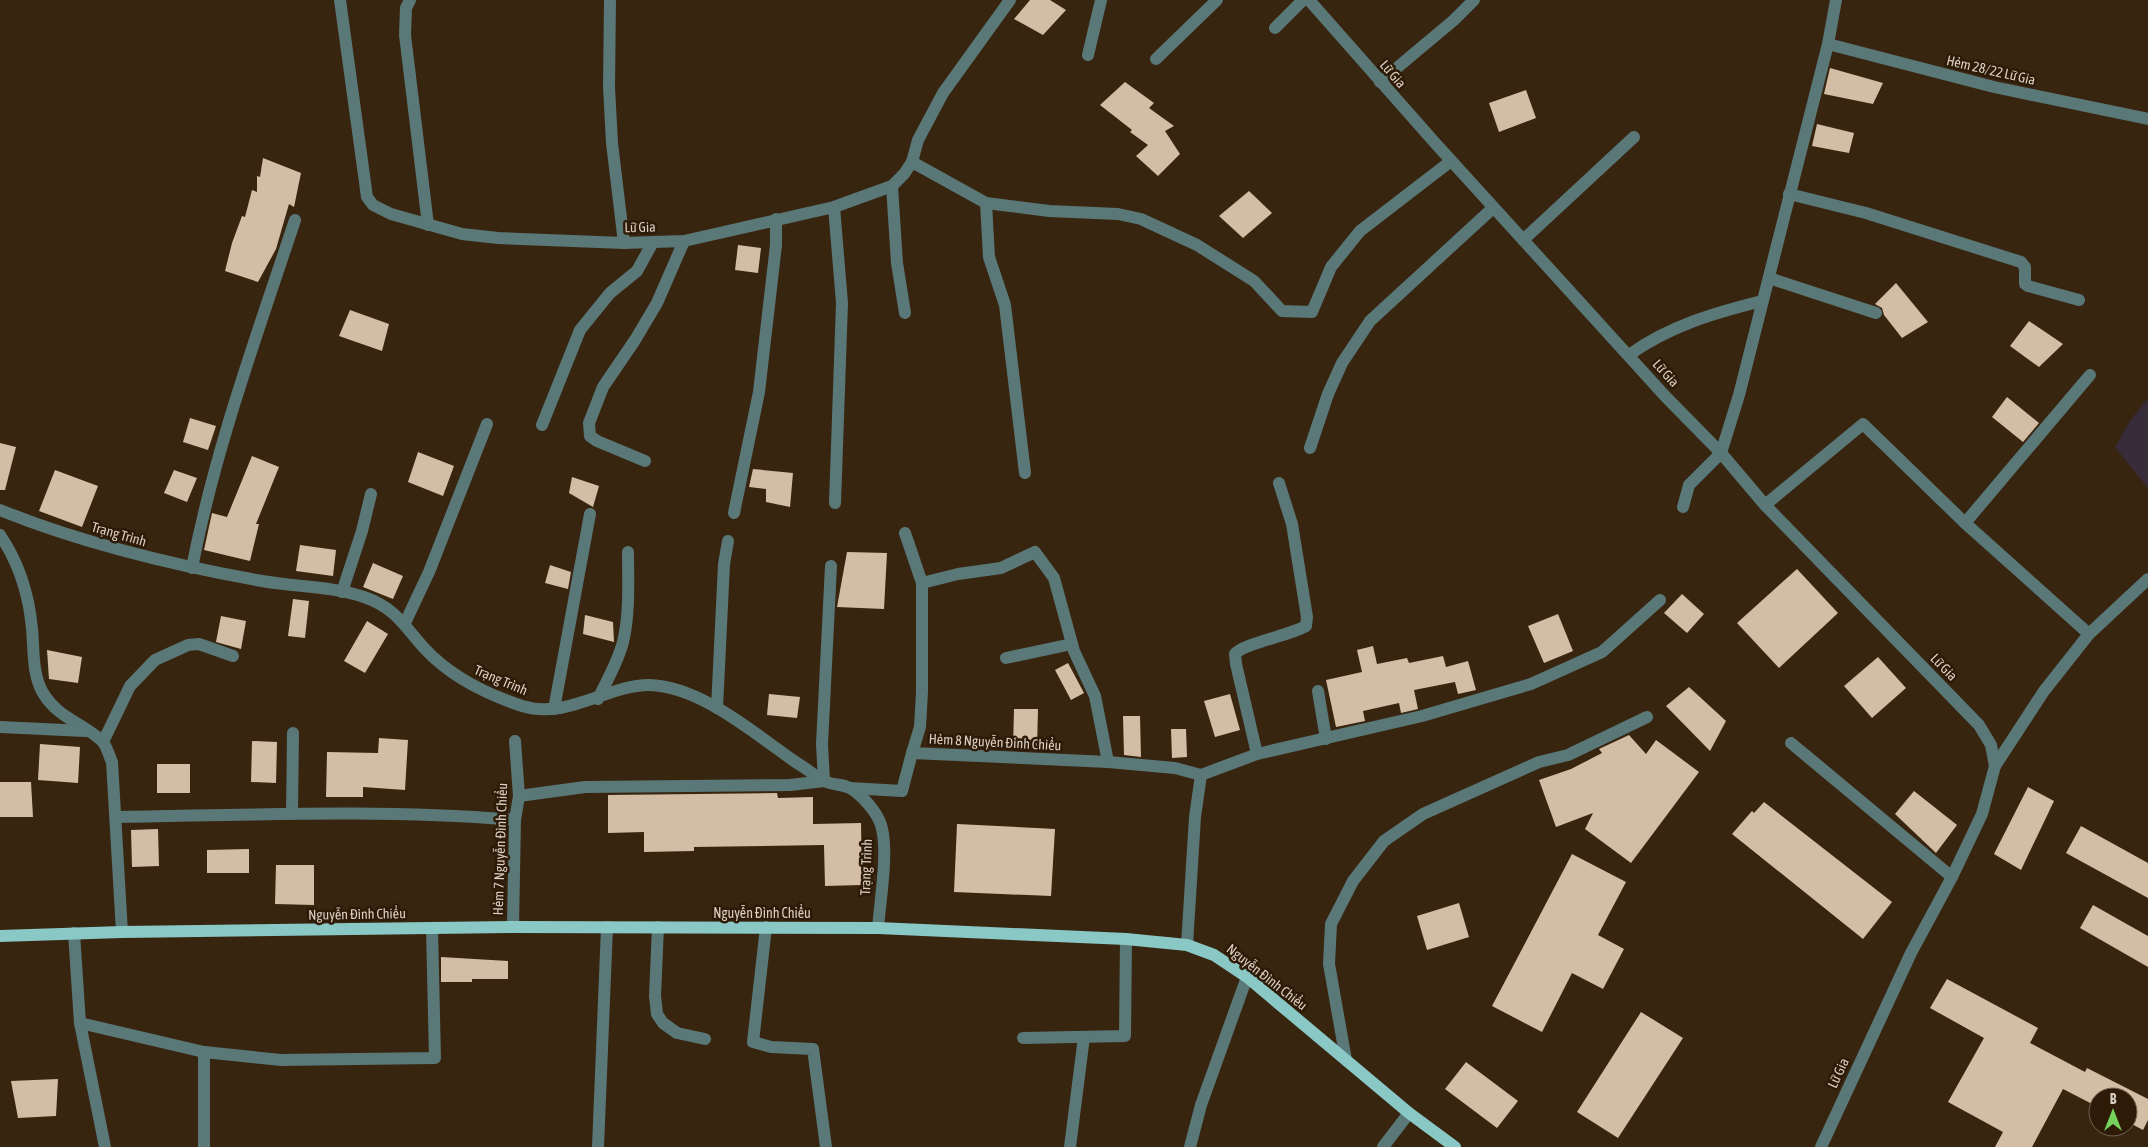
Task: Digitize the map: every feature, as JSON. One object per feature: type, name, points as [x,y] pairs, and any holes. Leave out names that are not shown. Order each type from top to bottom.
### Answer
[{"type":"main road","name":"Nguyễn Đình Chiểu","points":[[0,936],[122,932],[513,927],[878,928],[1126,939],[1187,945],[1214,955],[1247,977],[1409,1113],[1455,1147]]},
{"type":"street","name":"Lữ Gia","points":[[340,0],[367,197],[373,205],[391,214],[462,234],[498,238],[624,243],[684,241],[834,207],[892,186],[904,174],[912,162],[918,140],[943,93],[1010,0]]},
{"type":"street","points":[[410,0],[406,8],[405,35],[428,224]]},
{"type":"street","points":[[610,0],[609,87],[612,143],[624,243]]},
{"type":"street","points":[[1088,55],[1101,0]]},
{"type":"street","points":[[1156,59],[1217,0]]},
{"type":"street","points":[[1275,28],[1303,0]]},
{"type":"street","name":"Lữ Gia","points":[[1309,0],[1493,208],[1721,453],[1765,505],[1979,725],[1991,746],[1995,766]]},
{"type":"street","points":[[1380,82],[1454,20],[1474,0]]},
{"type":"street","points":[[1683,507],[1689,485],[1721,453],[1739,395],[1828,44],[1836,0]]},
{"type":"street","name":"Hẻm 28/22 Lữ Gia","points":[[1828,44],[1909,67],[1994,87],[2148,119]]},
{"type":"street","points":[[1523,240],[1634,137]]},
{"type":"street","points":[[912,162],[986,203],[1040,210],[1118,214],[1141,219],[1197,244],[1254,281],[1282,311],[1312,312],[1331,268],[1360,230],[1451,161]]},
{"type":"street","points":[[892,186],[897,263],[905,314]]},
{"type":"street","points":[[1789,194],[1884,219],[2021,262],[2025,267],[2025,284],[2028,286],[2079,300]]},
{"type":"street","points":[[986,203],[988,257],[1003,294],[1005,305],[1025,473]]},
{"type":"street","points":[[834,207],[842,303],[836,503]]},
{"type":"street","points":[[1310,448],[1328,394],[1342,363],[1370,321],[1493,208]]},
{"type":"street","points":[[192,568],[203,509],[220,444],[295,220]]},
{"type":"street","points":[[734,513],[758,392],[776,245],[776,220]]},
{"type":"street","points":[[645,461],[597,442],[590,436],[589,423],[602,388],[635,340],[657,303],[684,241]]},
{"type":"street","points":[[542,425],[580,330],[610,294],[637,271],[653,242]]},
{"type":"street","points":[[1769,278],[1876,312]]},
{"type":"street","points":[[1629,355],[1652,338],[1673,329],[1726,310],[1762,301]]},
{"type":"street","points":[[1965,523],[2090,375]]},
{"type":"street","points":[[404,622],[429,572],[487,424]]},
{"type":"street","points":[[1765,505],[1863,424],[1965,523],[2089,634]]},
{"type":"street","points":[[1257,754],[1235,654],[1243,647],[1297,632],[1306,626],[1307,617],[1292,524],[1278,483]]},
{"type":"street","points":[[342,592],[362,531],[371,494]]},
{"type":"street","name":"Trạng Trình","points":[[0,510],[46,528],[192,568],[273,583],[342,592],[365,598],[379,604],[404,622],[425,649],[441,664],[481,690],[527,707],[554,709],[649,685],[668,687],[690,695],[716,708],[824,781],[850,788],[870,806],[881,826],[884,856],[878,928]]},
{"type":"street","points":[[554,709],[590,514]]},
{"type":"street","points":[[905,533],[922,583],[922,692],[920,727],[912,753]]},
{"type":"street","points":[[0,535],[13,554],[24,584],[32,627],[34,660],[43,692],[58,712],[103,742],[112,762],[122,932]]},
{"type":"street","points":[[716,708],[723,573],[728,540]]},
{"type":"street","points":[[598,699],[618,656],[623,640],[628,592],[628,552]]},
{"type":"street","points":[[922,583],[958,574],[1001,568],[1035,552],[1054,578],[1072,644],[1095,696],[1108,762]]},
{"type":"street","points":[[519,796],[586,787],[790,785],[824,781],[822,744],[831,566]]},
{"type":"street","name":"Lữ Gia","points":[[1820,1147],[1911,952],[1952,877],[1982,814],[1995,766],[2044,691],[2089,634],[2148,579]]},
{"type":"street","points":[[1187,945],[1195,817],[1201,775],[1257,754],[1422,716],[1531,684],[1602,652],[1660,600]]},
{"type":"street","points":[[103,742],[130,686],[155,660],[188,645],[199,644],[233,656]]},
{"type":"street","points":[[1006,658],[1072,644]]},
{"type":"street","points":[[1318,691],[1326,739]]},
{"type":"street","points":[[1346,1060],[1329,964],[1331,924],[1353,881],[1384,841],[1423,814],[1539,762],[1568,755],[1647,718]]},
{"type":"street","points":[[0,727],[85,731]]},
{"type":"street","points":[[292,814],[293,733]]},
{"type":"street","name":"Hẻm 7 Nguyễn Đình Chiểu","points":[[513,927],[515,820],[519,796],[515,741]]},
{"type":"street","points":[[1792,742],[1952,877]]},
{"type":"street","name":"Hẻm 8 Nguyễn Đình Chiểu","points":[[850,788],[902,790],[912,753],[1108,762],[1175,768],[1201,775]]},
{"type":"street","points":[[116,816],[292,814],[474,817],[515,820]]},
{"type":"street","points":[[598,1147],[607,927]]},
{"type":"street","points":[[658,927],[655,996],[657,1014],[663,1023],[677,1033],[705,1039]]},
{"type":"street","points":[[766,928],[753,1042],[771,1046],[814,1049],[826,1147]]},
{"type":"street","points":[[80,1023],[204,1052],[281,1060],[435,1058],[432,929]]},
{"type":"street","points":[[74,934],[80,1023],[105,1147]]},
{"type":"street","points":[[1023,1038],[1125,1036],[1126,939]]},
{"type":"street","points":[[1190,1147],[1201,1105],[1247,977]]},
{"type":"street","points":[[1070,1147],[1084,1037]]},
{"type":"street","points":[[204,1052],[204,1147]]},
{"type":"street","points":[[1383,1147],[1409,1113]]},
{"type":"shaded area","points":[[2148,398],[2148,488],[2115,447],[2130,421]]},
{"type":"building","points":[[1030,0],[1050,0],[1066,10],[1043,35],[1014,19]]},
{"type":"building","points":[[1830,68],[1883,83],[1873,104],[1824,94]]},
{"type":"building","points":[[1125,82],[1154,103],[1149,108],[1174,126],[1165,131],[1180,154],[1158,176],[1136,156],[1148,145],[1130,132],[1132,130],[1100,105]]},
{"type":"building","points":[[1526,90],[1536,118],[1499,132],[1489,103]]},
{"type":"building","points":[[1817,124],[1854,133],[1849,153],[1812,146]]},
{"type":"building","points":[[263,158],[301,173],[294,207],[289,204],[276,249],[258,282],[225,271],[232,243],[242,216],[245,217],[252,190],[257,192],[257,176],[260,177]]},
{"type":"building","points":[[1249,191],[1272,213],[1243,238],[1219,216]]},
{"type":"building","points":[[738,245],[761,248],[758,273],[735,270]]},
{"type":"building","points":[[1896,283],[1928,322],[1902,338],[1884,315],[1882,308],[1875,304]]},
{"type":"building","points":[[350,310],[389,324],[382,351],[339,336]]},
{"type":"building","points":[[2029,321],[2063,344],[2039,367],[2010,346]]},
{"type":"building","points":[[2007,397],[2039,423],[2023,442],[1992,417]]},
{"type":"building","points":[[190,418],[216,426],[208,450],[183,442]]},
{"type":"building","points":[[0,443],[16,447],[5,490],[0,490]]},
{"type":"building","points":[[418,452],[454,466],[443,496],[408,482]]},
{"type":"building","points":[[252,456],[279,467],[256,524],[259,524],[250,561],[204,550],[212,513],[227,517]]},
{"type":"building","points":[[753,469],[793,473],[790,507],[766,502],[766,489],[749,487]]},
{"type":"building","points":[[55,470],[98,486],[82,527],[39,511]]},
{"type":"building","points":[[174,470],[197,478],[187,502],[164,493]]},
{"type":"building","points":[[572,477],[599,486],[593,507],[569,493]]},
{"type":"building","points":[[300,545],[336,550],[333,576],[296,571]]},
{"type":"building","points":[[847,552],[887,553],[884,609],[837,607]]},
{"type":"building","points":[[373,563],[403,576],[393,599],[363,587]]},
{"type":"building","points":[[550,565],[571,572],[568,589],[545,583]]},
{"type":"building","points":[[1797,569],[1838,613],[1779,668],[1737,623]]},
{"type":"building","points":[[1682,594],[1704,614],[1687,633],[1664,613]]},
{"type":"building","points":[[293,599],[309,601],[305,638],[288,636]]},
{"type":"building","points":[[1558,614],[1573,651],[1544,663],[1528,626]]},
{"type":"building","points":[[585,615],[613,622],[614,642],[583,634]]},
{"type":"building","points":[[221,616],[246,621],[241,649],[216,642]]},
{"type":"building","points":[[367,621],[388,634],[365,673],[344,661]]},
{"type":"building","points":[[1373,646],[1377,664],[1407,658],[1409,663],[1443,656],[1446,667],[1468,661],[1476,690],[1458,694],[1455,682],[1414,690],[1418,709],[1401,713],[1399,703],[1363,711],[1365,721],[1336,727],[1326,680],[1362,672],[1357,650]]},
{"type":"building","points":[[47,650],[82,657],[78,683],[49,679]]},
{"type":"building","points":[[1878,657],[1906,688],[1872,718],[1844,686]]},
{"type":"building","points":[[1068,663],[1084,693],[1071,700],[1055,670]]},
{"type":"building","points":[[1689,687],[1726,721],[1710,751],[1666,706]]},
{"type":"building","points":[[769,694],[800,697],[797,718],[767,715]]},
{"type":"building","points":[[1230,694],[1240,730],[1215,737],[1204,701]]},
{"type":"building","points":[[1014,709],[1038,709],[1037,749],[1013,749]]},
{"type":"building","points":[[1123,716],[1140,716],[1141,757],[1124,755]]},
{"type":"building","points":[[1171,729],[1186,729],[1187,757],[1172,758]]},
{"type":"building","points":[[1629,735],[1646,754],[1656,740],[1699,772],[1631,863],[1585,829],[1593,813],[1556,827],[1539,780],[1571,769],[1602,753],[1599,749]]},
{"type":"building","points":[[379,738],[408,740],[405,790],[363,787],[363,797],[326,797],[327,752],[378,753]]},
{"type":"building","points":[[252,741],[277,742],[276,783],[251,782]]},
{"type":"building","points":[[40,744],[80,747],[78,783],[38,780]]},
{"type":"building","points":[[157,764],[190,764],[190,793],[157,793]]},
{"type":"building","points":[[0,782],[31,782],[33,817],[0,817]]},
{"type":"building","points":[[2028,787],[2054,801],[2021,870],[1994,854]]},
{"type":"building","points":[[1914,791],[1957,825],[1936,853],[1895,814]]},
{"type":"building","points":[[777,793],[778,798],[813,797],[813,824],[861,823],[862,885],[825,886],[824,845],[694,847],[694,851],[644,852],[644,832],[608,833],[608,795]]},
{"type":"building","points":[[1764,802],[1892,902],[1863,939],[1732,834],[1752,811],[1754,813]]},
{"type":"building","points":[[957,824],[1055,829],[1051,896],[954,892]]},
{"type":"building","points":[[2081,826],[2148,863],[2148,898],[2066,853]]},
{"type":"building","points":[[158,829],[159,866],[132,867],[131,830]]},
{"type":"building","points":[[249,849],[249,873],[207,873],[207,850]]},
{"type":"building","points":[[1572,854],[1626,882],[1598,935],[1624,949],[1603,989],[1572,973],[1542,1032],[1492,1006]]},
{"type":"building","points":[[276,865],[314,865],[314,905],[275,904]]},
{"type":"building","points":[[1459,903],[1469,937],[1427,950],[1417,916]]},
{"type":"building","points":[[2093,905],[2148,936],[2148,967],[2080,928]]},
{"type":"building","points":[[441,957],[508,961],[508,979],[472,979],[472,982],[441,982]]},
{"type":"building","points":[[1947,979],[2038,1028],[2030,1043],[2085,1072],[2087,1068],[2124,1087],[2088,1087],[2088,1102],[2063,1089],[2032,1147],[1995,1147],[2003,1132],[1948,1102],[1984,1038],[1930,1008]]},
{"type":"building","points":[[1641,1012],[1683,1038],[1618,1138],[1577,1112]]},
{"type":"building","points":[[1466,1062],[1518,1101],[1497,1128],[1445,1089]]},
{"type":"building","points":[[58,1079],[56,1116],[18,1118],[11,1081]]},
{"type":"building","points":[[2138,1094],[2148,1099],[2148,1120],[2143,1130],[2138,1127]]}]
